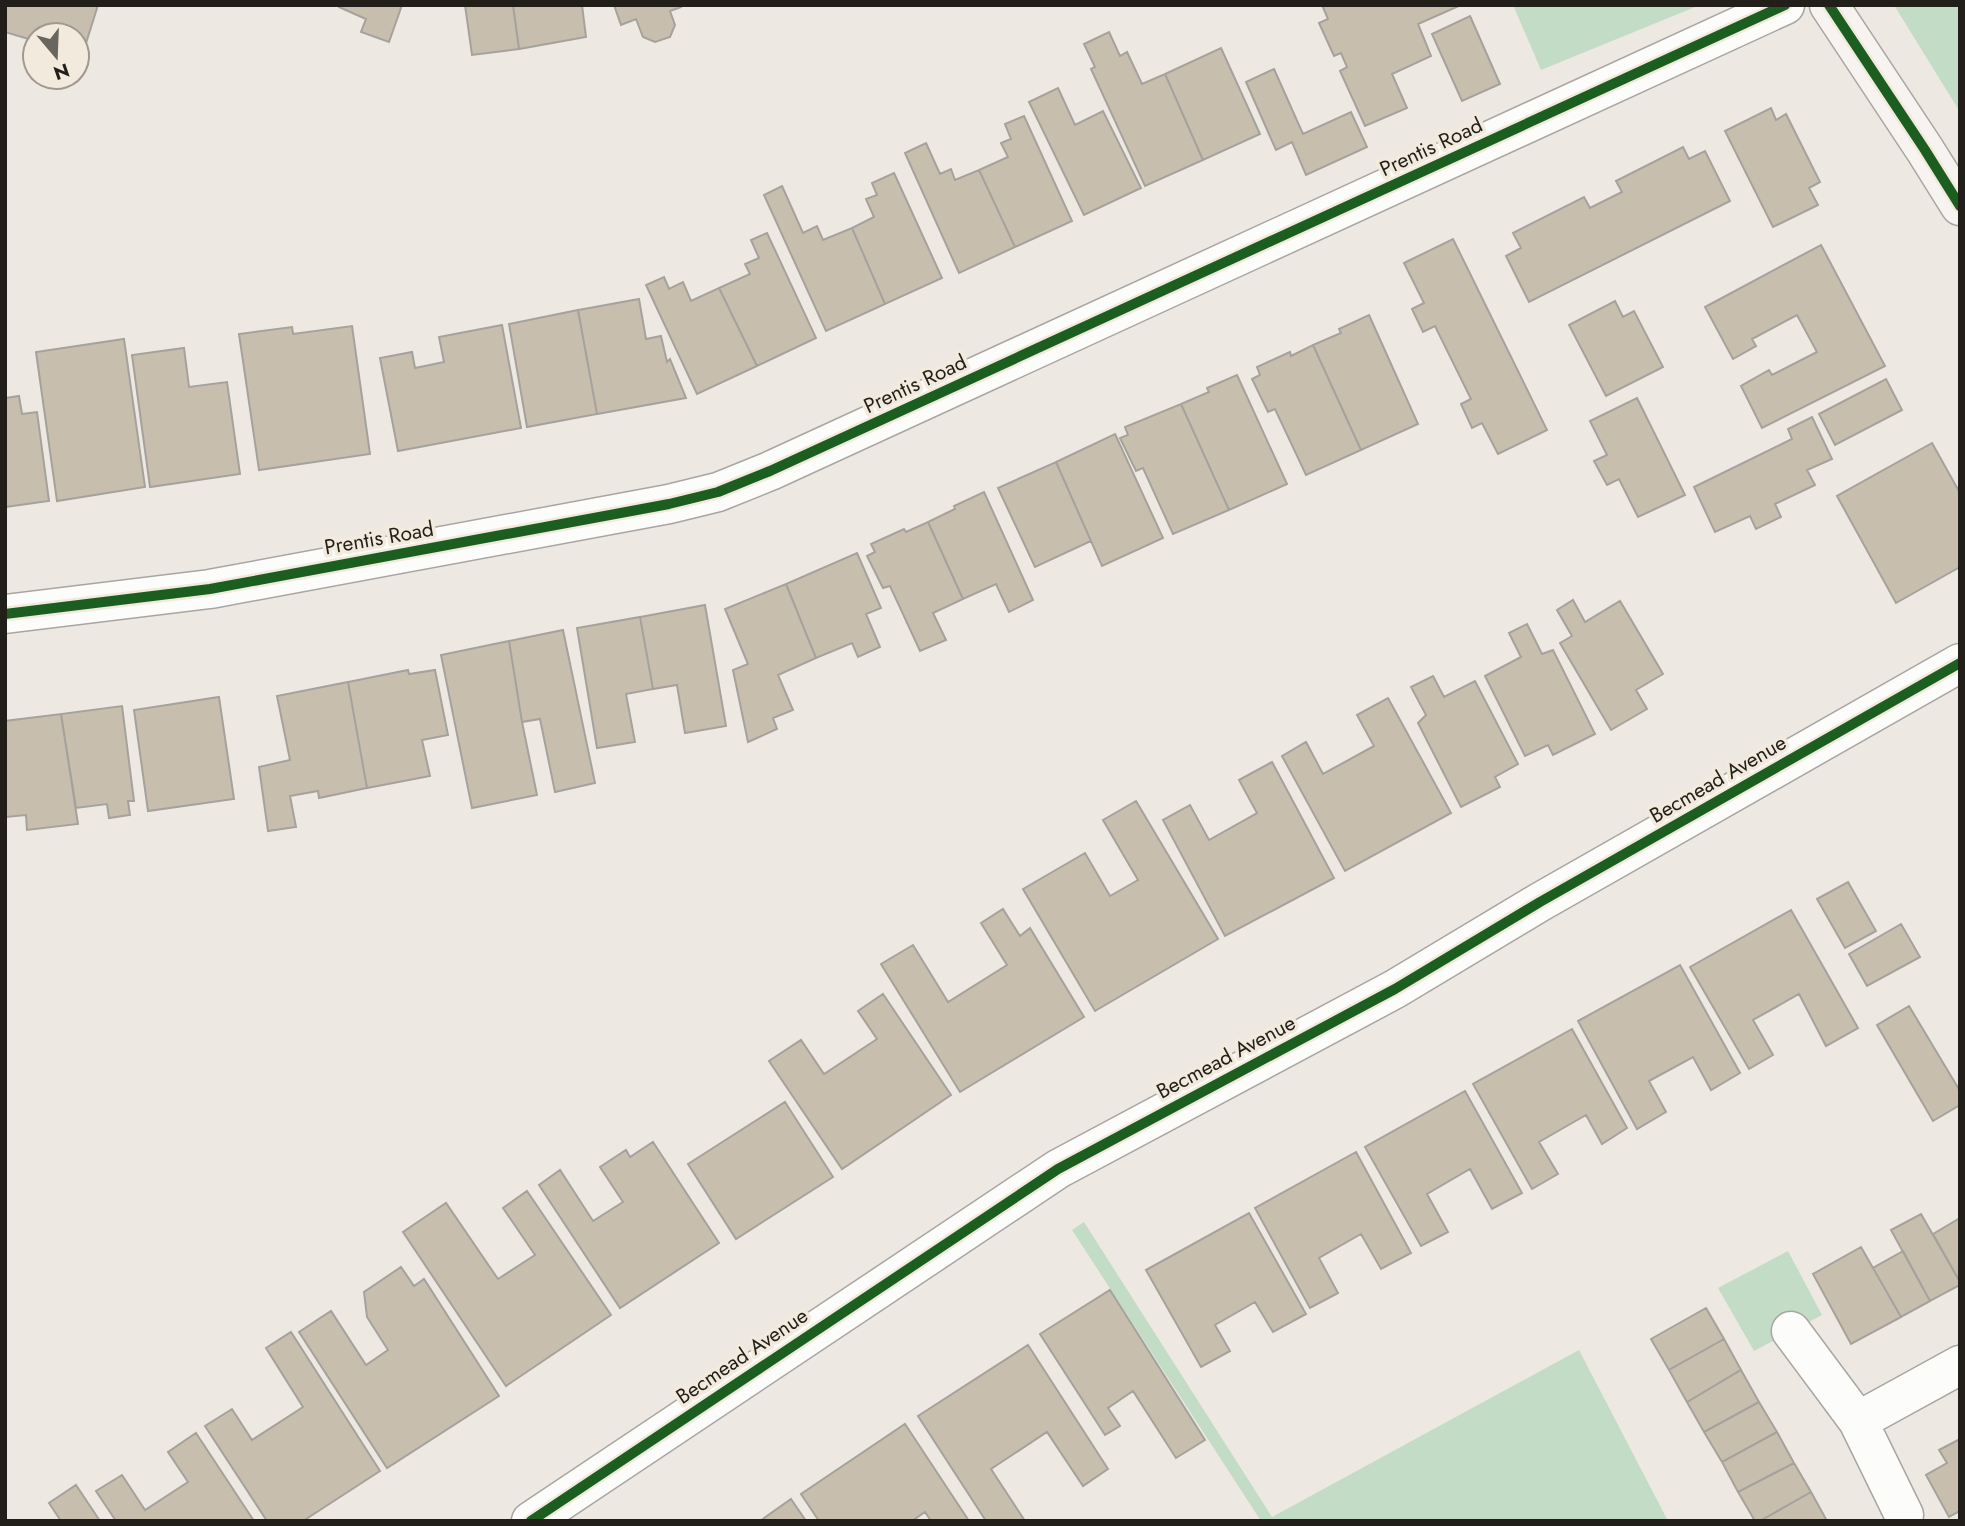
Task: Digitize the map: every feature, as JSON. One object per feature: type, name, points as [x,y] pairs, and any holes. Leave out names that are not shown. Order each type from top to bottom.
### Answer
[{"type":"main road","points":[[1829,5],[1960,206]]},
{"type":"street","name":"Prentis Road","points":[[5,614],[210,589],[669,504],[718,492],[770,471],[1785,5]]},
{"type":"street","name":"Becmead Avenue","points":[[531,1521],[1058,1169],[1395,989],[1540,902],[1960,663]]},
{"type":"street","points":[[1791,1331],[1858,1421],[1904,1515]]},
{"type":"street","points":[[1858,1421],[1960,1365]]},
{"type":"green space","points":[[1513,5],[1700,5],[1541,70]]},
{"type":"green space","points":[[1894,5],[1960,5],[1960,112]]},
{"type":"green space","points":[[1084,1222],[1272,1517],[1579,1350],[1668,1521],[1261,1521],[1072,1230]]},
{"type":"green space","points":[[1788,1251],[1822,1315],[1754,1351],[1718,1288]]},
{"type":"building","points":[[5,5],[98,5],[91,27],[91,21],[21,21],[21,37],[5,32]]},
{"type":"building","points":[[339,5],[402,5],[389,42],[361,32],[366,19]]},
{"type":"building","points":[[465,5],[513,5],[519,49],[472,55]]},
{"type":"building","points":[[513,5],[582,5],[586,37],[519,49]]},
{"type":"building","points":[[614,5],[681,7],[670,11],[675,25],[670,37],[655,42],[643,37],[636,19],[621,25]]},
{"type":"building","points":[[1322,5],[1461,5],[1418,24],[1431,56],[1392,74],[1407,108],[1365,126],[1340,71],[1347,67],[1341,53],[1334,56],[1319,23],[1328,19]]},
{"type":"building","points":[[1470,16],[1500,84],[1462,101],[1432,34]]},
{"type":"building","points":[[1109,32],[1120,56],[1127,52],[1142,84],[1165,74],[1203,160],[1145,186],[1091,69],[1095,67],[1084,44]]},
{"type":"building","points":[[1221,48],[1260,134],[1203,160],[1165,74]]},
{"type":"building","points":[[1274,69],[1303,134],[1351,112],[1367,147],[1306,175],[1292,142],[1276,150],[1246,82]]},
{"type":"building","points":[[1058,88],[1075,125],[1103,111],[1141,188],[1084,215],[1029,102]]},
{"type":"building","points":[[1771,108],[1776,120],[1786,114],[1820,182],[1809,188],[1818,205],[1773,227],[1725,131]]},
{"type":"building","points":[[1024,116],[1072,221],[1015,247],[979,170],[1008,157],[1001,143],[1011,139],[1005,124]]},
{"type":"building","points":[[926,143],[940,174],[951,169],[955,180],[979,170],[1015,247],[959,273],[905,153]]},
{"type":"building","points":[[1683,147],[1689,159],[1705,151],[1730,201],[1529,302],[1506,256],[1521,248],[1513,233],[1584,197],[1590,208],[1622,192],[1616,181]]},
{"type":"building","points":[[894,173],[942,278],[885,304],[852,228],[874,217],[866,199],[877,195],[872,183]]},
{"type":"building","points":[[782,186],[803,233],[817,226],[823,240],[852,228],[885,304],[826,331],[764,195]]},
{"type":"building","points":[[767,233],[816,338],[757,366],[719,288],[750,274],[745,264],[759,258],[751,240]]},
{"type":"building","points":[[1453,239],[1547,430],[1498,454],[1482,423],[1472,428],[1461,404],[1471,399],[1435,326],[1423,332],[1412,309],[1424,303],[1404,263]]},
{"type":"building","points":[[1821,245],[1885,366],[1762,428],[1741,386],[1769,370],[1772,375],[1817,352],[1797,315],[1752,339],[1756,346],[1733,359],[1705,307]]},
{"type":"building","points":[[664,277],[669,289],[683,282],[691,301],[719,288],[757,366],[697,394],[646,285]]},
{"type":"building","points":[[639,299],[646,339],[661,336],[667,362],[670,359],[686,398],[597,414],[578,310]]},
{"type":"building","points":[[1615,301],[1623,317],[1634,311],[1663,367],[1606,396],[1569,325]]},
{"type":"building","points":[[578,310],[597,414],[527,427],[509,324]]},
{"type":"building","points":[[1369,315],[1418,424],[1361,450],[1313,345],[1341,333],[1339,329]]},
{"type":"building","points":[[502,325],[521,428],[398,451],[380,358],[412,352],[415,368],[444,362],[439,337]]},
{"type":"building","points":[[352,326],[370,454],[259,470],[239,334],[292,327],[293,334]]},
{"type":"building","points":[[124,339],[145,487],[57,501],[36,352]]},
{"type":"building","points":[[1313,345],[1361,450],[1306,475],[1275,409],[1268,412],[1252,379],[1260,375],[1257,367],[1290,352],[1291,356]]},
{"type":"building","points":[[184,348],[189,387],[227,382],[240,474],[150,487],[132,355]]},
{"type":"building","points":[[1237,375],[1287,484],[1229,510],[1181,404],[1209,392],[1207,388]]},
{"type":"building","points":[[1886,379],[1902,410],[1835,445],[1819,414]]},
{"type":"building","points":[[19,396],[22,414],[37,412],[49,501],[5,507],[5,398]]},
{"type":"building","points":[[1637,398],[1685,495],[1638,517],[1619,479],[1607,485],[1594,461],[1607,455],[1590,421]]},
{"type":"building","points":[[1181,404],[1229,510],[1173,534],[1143,468],[1136,471],[1120,438],[1128,435],[1125,427]]},
{"type":"building","points":[[1812,417],[1832,459],[1807,470],[1815,485],[1775,504],[1781,517],[1756,529],[1750,516],[1715,532],[1694,487],[1792,439],[1788,429]]},
{"type":"building","points":[[1115,434],[1163,538],[1102,566],[1056,462]]},
{"type":"building","points":[[1932,443],[1960,493],[1960,567],[1896,603],[1837,496]]},
{"type":"building","points":[[1056,462],[1091,541],[1035,567],[998,488]]},
{"type":"building","points":[[984,492],[1033,600],[1009,612],[996,584],[963,599],[928,522]]},
{"type":"building","points":[[928,522],[963,599],[933,613],[946,640],[920,651],[890,586],[883,588],[867,556],[875,552],[871,544],[904,529],[906,532]]},
{"type":"building","points":[[857,553],[881,608],[866,614],[880,647],[858,657],[852,643],[816,658],[786,584]]},
{"type":"building","points":[[786,584],[816,658],[778,675],[793,710],[773,718],[777,729],[748,742],[733,670],[748,664],[725,609]]},
{"type":"building","points":[[1573,600],[1585,622],[1620,601],[1663,674],[1636,690],[1647,709],[1611,730],[1560,643],[1572,636],[1557,610]]},
{"type":"building","points":[[705,605],[726,726],[685,733],[677,685],[653,689],[640,617]]},
{"type":"building","points":[[640,617],[653,689],[626,694],[635,742],[597,748],[577,628]]},
{"type":"building","points":[[1527,624],[1542,654],[1553,650],[1595,734],[1553,755],[1548,745],[1525,756],[1485,676],[1521,657],[1509,633]]},
{"type":"building","points":[[563,630],[595,783],[555,792],[540,719],[522,722],[509,641]]},
{"type":"building","points":[[509,641],[537,795],[472,808],[441,655]]},
{"type":"building","points":[[408,670],[409,674],[435,670],[448,735],[422,740],[430,776],[367,788],[348,682]]},
{"type":"building","points":[[1433,676],[1444,697],[1475,681],[1518,764],[1495,777],[1500,787],[1461,807],[1418,723],[1426,715],[1411,687]]},
{"type":"building","points":[[348,682],[367,788],[319,798],[318,791],[290,796],[296,827],[268,831],[259,767],[290,760],[277,696]]},
{"type":"building","points":[[219,697],[234,799],[148,811],[134,710]]},
{"type":"building","points":[[1388,698],[1451,813],[1345,871],[1282,756],[1306,742],[1323,774],[1374,746],[1357,715]]},
{"type":"building","points":[[122,706],[134,801],[128,801],[130,815],[109,818],[107,804],[76,808],[61,714]]},
{"type":"building","points":[[61,714],[78,824],[27,830],[26,815],[6,817],[5,721]]},
{"type":"building","points":[[1272,762],[1334,878],[1225,936],[1163,820],[1190,805],[1209,840],[1257,813],[1239,780]]},
{"type":"building","points":[[1136,801],[1218,939],[1095,1011],[1023,889],[1085,853],[1110,896],[1138,880],[1103,820]]},
{"type":"building","points":[[1848,882],[1876,931],[1845,948],[1817,899]]},
{"type":"building","points":[[1003,909],[1020,936],[1030,928],[1084,1017],[960,1092],[881,964],[913,945],[948,1002],[1007,965],[981,923]]},
{"type":"building","points":[[1791,910],[1858,1028],[1826,1046],[1799,994],[1753,1020],[1773,1055],[1749,1069],[1690,967]]},
{"type":"building","points":[[1901,924],[1920,957],[1867,986],[1849,954]]},
{"type":"building","points":[[1680,965],[1740,1073],[1711,1090],[1693,1057],[1649,1081],[1666,1112],[1637,1129],[1578,1021]]},
{"type":"building","points":[[883,994],[951,1095],[842,1169],[769,1061],[801,1040],[824,1074],[877,1039],[858,1011]]},
{"type":"building","points":[[1909,1006],[1960,1091],[1960,1105],[1933,1121],[1877,1025]]},
{"type":"building","points":[[1572,1029],[1627,1128],[1602,1144],[1586,1115],[1539,1142],[1558,1174],[1532,1189],[1473,1084]]},
{"type":"building","points":[[1465,1091],[1522,1193],[1492,1209],[1470,1169],[1427,1194],[1448,1232],[1421,1246],[1365,1147]]},
{"type":"building","points":[[785,1102],[833,1177],[736,1239],[688,1164]]},
{"type":"building","points":[[653,1142],[719,1243],[620,1308],[539,1185],[560,1170],[593,1221],[623,1202],[600,1167],[626,1150],[630,1157]]},
{"type":"building","points":[[1356,1152],[1411,1253],[1381,1269],[1361,1234],[1319,1258],[1338,1293],[1310,1308],[1255,1208]]},
{"type":"building","points":[[527,1191],[611,1315],[506,1386],[403,1232],[446,1203],[498,1279],[535,1255],[503,1208]]},
{"type":"building","points":[[1249,1213],[1306,1314],[1273,1332],[1255,1302],[1215,1325],[1230,1351],[1201,1367],[1146,1270]]},
{"type":"building","points":[[1921,1214],[1960,1282],[1960,1285],[1930,1301],[1891,1230]]},
{"type":"building","points":[[1960,1218],[1960,1282],[1933,1234]]},
{"type":"building","points":[[1861,1247],[1901,1317],[1851,1344],[1813,1274]]},
{"type":"building","points":[[1903,1251],[1930,1301],[1901,1317],[1873,1268]]},
{"type":"building","points":[[401,1267],[414,1286],[424,1279],[499,1396],[387,1468],[299,1332],[331,1311],[366,1365],[388,1350],[367,1317],[364,1292]]},
{"type":"building","points":[[1110,1290],[1205,1440],[1176,1458],[1133,1391],[1108,1408],[1120,1426],[1105,1435],[1040,1334]]},
{"type":"building","points":[[1706,1308],[1724,1339],[1669,1370],[1651,1339]]},
{"type":"building","points":[[291,1332],[380,1471],[303,1521],[267,1521],[205,1426],[232,1409],[252,1440],[303,1407],[266,1348]]},
{"type":"building","points":[[1724,1339],[1741,1370],[1687,1402],[1669,1370]]},
{"type":"building","points":[[1028,1345],[1108,1469],[1083,1486],[1047,1432],[991,1469],[1025,1521],[986,1521],[918,1416]]},
{"type":"building","points":[[1741,1370],[1759,1402],[1704,1432],[1687,1402]]},
{"type":"building","points":[[1759,1402],[1777,1432],[1722,1462],[1704,1432]]},
{"type":"building","points":[[905,1424],[969,1521],[931,1521],[925,1512],[912,1521],[819,1521],[801,1494]]},
{"type":"building","points":[[1777,1432],[1794,1463],[1738,1492],[1722,1462]]},
{"type":"building","points":[[196,1433],[254,1521],[116,1521],[96,1491],[122,1475],[145,1510],[188,1482],[168,1452]]},
{"type":"building","points":[[1960,1439],[1960,1511],[1949,1517],[1926,1475],[1947,1463],[1939,1450]]},
{"type":"building","points":[[1794,1463],[1811,1492],[1760,1521],[1755,1521],[1738,1492]]},
{"type":"building","points":[[76,1485],[100,1521],[61,1521],[49,1503]]},
{"type":"building","points":[[1811,1492],[1827,1521],[1760,1521]]},
{"type":"building","points":[[791,1499],[806,1521],[760,1521]]},
{"type":"cycle path","points":[[5,614],[210,589],[669,504],[718,492],[770,471],[1785,5]]},
{"type":"cycle path","points":[[1829,5],[1960,206]]},
{"type":"cycle path","points":[[531,1521],[1058,1169],[1395,989],[1540,902],[1960,663]]}]
